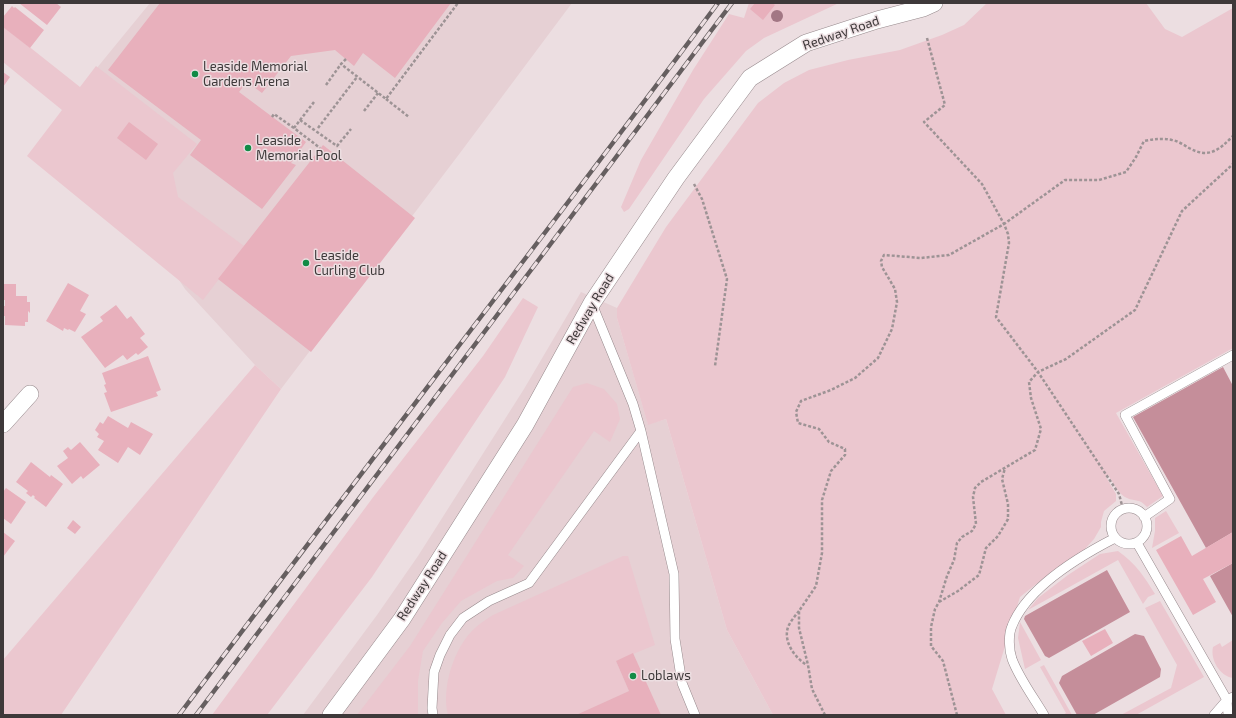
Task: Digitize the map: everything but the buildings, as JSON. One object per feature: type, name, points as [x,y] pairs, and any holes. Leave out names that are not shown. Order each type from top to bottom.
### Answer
[{"type":"street","points":[[877,20],[890,3]]},
{"type":"street","name":"Redway Road","points":[[331,715],[402,619],[521,432],[592,303],[682,170],[750,78],[806,43],[877,20],[923,8],[934,3]]},
{"type":"street","points":[[3,424],[30,394]]},
{"type":"lane","points":[[592,303],[633,404],[641,431],[674,574],[676,640],[682,683],[695,715]]},
{"type":"lane","points":[[1144,517],[1170,499],[1125,415],[1233,355]]},
{"type":"lane","points":[[433,715],[434,672],[440,655],[450,635],[463,618],[489,601],[529,583],[641,431]]},
{"type":"lane","points":[[1123,509],[1135,509],[1147,522],[1145,534],[1137,543],[1125,544],[1115,538],[1112,533],[1111,522],[1118,512],[1123,509]]},
{"type":"lane","points":[[1044,715],[1012,659],[1010,644],[1011,627],[1019,611],[1032,595],[1048,581],[1097,548],[1115,538]]},
{"type":"lane","points":[[1137,543],[1230,698],[1228,715]]},
{"type":"lane","points":[[1214,715],[1230,698]]},
{"type":"path","points":[[386,99],[458,3]]},
{"type":"path","points":[[927,38],[945,105],[924,122],[982,184],[1008,234],[1008,243],[996,317],[1038,372],[1119,494],[1123,509]]},
{"type":"path","points":[[326,85],[346,59]]},
{"type":"path","points":[[341,64],[409,117]]},
{"type":"path","points":[[318,128],[357,77]]},
{"type":"path","points":[[364,111],[378,93]]},
{"type":"path","points":[[294,128],[314,102]]},
{"type":"path","points":[[272,116],[274,114],[320,148]]},
{"type":"path","points":[[300,120],[338,146],[351,129]]},
{"type":"path","points":[[808,665],[802,662],[793,653],[788,643],[786,632],[788,626],[816,586],[822,554],[822,500],[831,471],[846,455],[845,449],[829,442],[819,429],[798,423],[796,412],[801,402],[831,390],[855,378],[878,358],[892,329],[897,302],[895,289],[882,267],[881,261],[884,255],[921,258],[949,255],[1004,224],[1065,180],[1099,180],[1126,172],[1144,141],[1158,138],[1174,140],[1194,151],[1210,153],[1219,150],[1233,136]]},
{"type":"path","points":[[957,715],[943,661],[931,646],[931,627],[935,609],[954,560],[957,543],[972,531],[976,524],[973,497],[976,488],[981,482],[1035,450],[1041,429],[1029,382],[1038,372],[1066,359],[1135,310],[1182,211],[1232,164]]},
{"type":"path","points":[[682,170],[702,199],[726,279],[715,366]]},
{"type":"path","points":[[939,602],[958,591],[979,575],[986,548],[998,536],[1008,520],[1008,504],[1002,479],[1005,467]]},
{"type":"path","points":[[799,611],[799,628],[812,689],[825,715]]},
{"type":"shaded area","points":[[150,3],[572,3],[281,389],[255,365],[185,289],[146,230],[87,80]]},
{"type":"shaded area","points":[[749,3],[839,3],[764,38],[746,51],[704,99],[629,209],[624,212],[621,207],[641,160],[693,70],[729,14],[744,18]]},
{"type":"shaded area","points":[[987,3],[1146,3],[1165,29],[1182,37],[1233,8],[1233,348],[1116,413],[1163,496],[1147,507],[1140,501],[1124,496],[1108,475],[1106,477],[1116,494],[1116,501],[1104,511],[1101,527],[1094,539],[1083,551],[1020,597],[992,689],[1006,715],[773,715],[727,630],[666,419],[648,425],[617,318],[617,308],[666,227],[758,103],[784,83],[809,70],[848,60],[900,50],[942,35],[964,25]]},
{"type":"shaded area","points":[[3,26],[80,87],[96,66],[197,144],[173,173],[178,197],[244,246],[203,300],[27,156],[62,110],[3,62]]},
{"type":"shaded area","points":[[581,292],[617,308],[617,318],[648,424],[666,419],[727,630],[773,715],[303,715],[377,615],[418,556],[524,389]]},
{"type":"shaded area","points":[[523,298],[538,307],[505,377],[372,577],[267,715],[212,715],[374,496],[483,356]]},
{"type":"shaded area","points":[[255,365],[281,389],[61,715],[3,715],[3,660]]},
{"type":"shaded area","points":[[1223,367],[1233,386],[1233,532],[1206,548],[1133,417]]},
{"type":"shaded area","points":[[587,383],[604,389],[617,404],[620,419],[610,442],[594,431],[508,555],[524,566],[513,578],[497,581],[461,601],[442,623],[423,651],[418,681],[418,715],[357,715],[410,646],[573,387]]},
{"type":"shaded area","points":[[1166,511],[1179,533],[1152,548],[1155,531],[1155,518]]},
{"type":"shaded area","points":[[1118,551],[1139,570],[1155,594],[1148,597],[1143,604],[1118,560],[1028,610],[1038,598],[1068,575],[1100,554]]},
{"type":"shaded area","points":[[623,556],[628,556],[655,645],[616,661],[629,691],[576,715],[448,715],[446,693],[451,668],[461,646],[477,626],[493,615]]},
{"type":"shaded area","points":[[1233,563],[1233,617],[1210,576]]},
{"type":"shaded area","points":[[1107,570],[1130,612],[1049,658],[1045,656],[1024,619],[1025,616]]},
{"type":"shaded area","points":[[1160,601],[1204,677],[1136,715],[1121,715],[1171,688],[1177,665],[1145,608]]},
{"type":"shaded area","points":[[1020,622],[1041,660],[1025,669],[1018,638]]},
{"type":"shaded area","points":[[1135,634],[1144,636],[1161,669],[1160,677],[1093,715],[1077,715],[1059,683],[1062,676]]},
{"type":"shaded area","points":[[1233,640],[1233,678],[1228,677],[1220,671],[1217,667],[1212,652],[1213,647],[1220,643],[1222,647]]},
{"type":"shaded area","points":[[1044,665],[1072,715],[1063,715],[1066,713],[1040,667]]},
{"type":"railway","points":[[179,715],[584,182],[718,3]]},
{"type":"railway","points":[[196,715],[732,3]]},
{"type":"place","name":"Leaside Memorial Gardens Arena","points":[[195,74]]},
{"type":"place","name":"Leaside Memorial Pool","points":[[248,148]]},
{"type":"place","name":"Leaside Curling Club","points":[[306,263]]},
{"type":"place","name":"Loblaws","points":[[633,676]]}]
